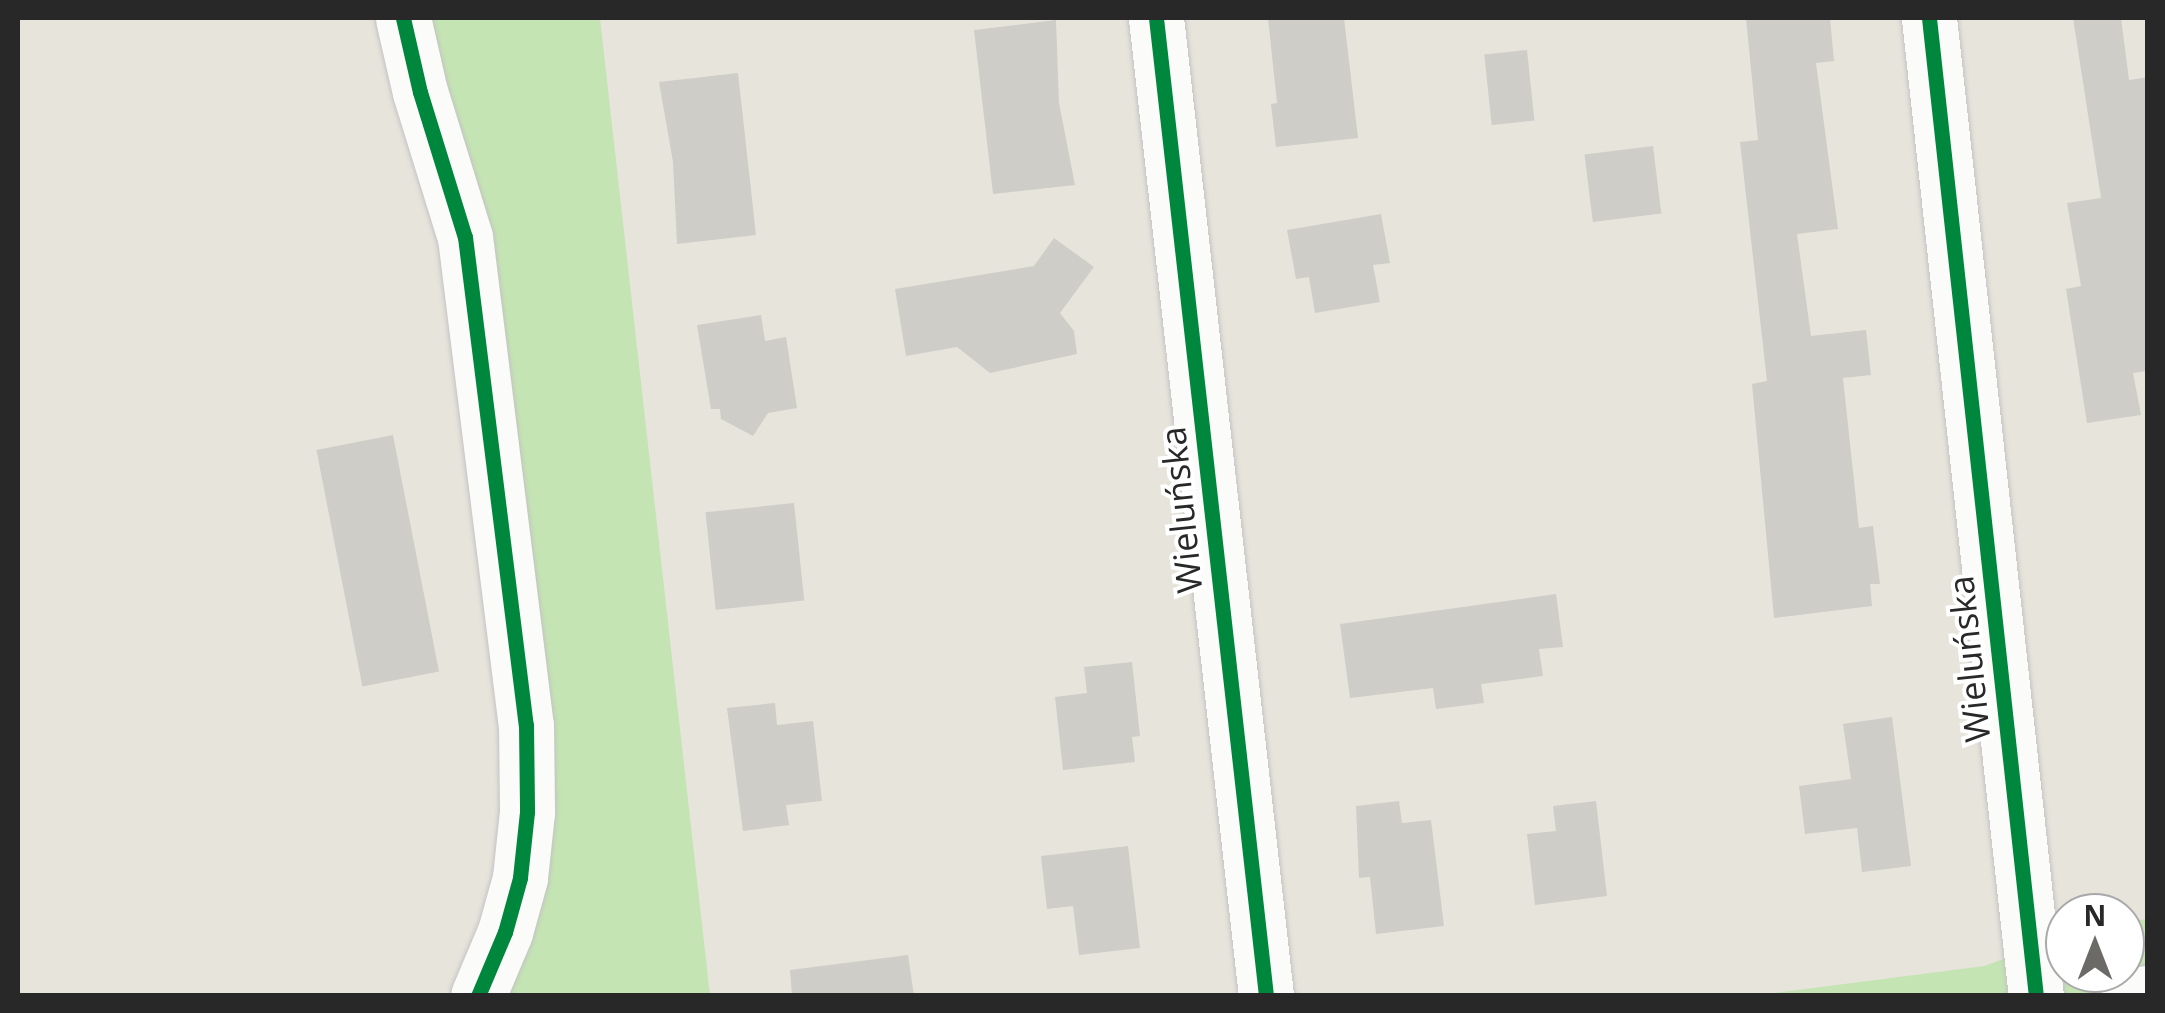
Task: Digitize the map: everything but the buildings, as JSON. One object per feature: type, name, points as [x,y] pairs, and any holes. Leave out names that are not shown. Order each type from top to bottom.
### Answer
[{"type":"street","points":[[403,18],[420,92],[468,254],[526,725],[526,812],[520,878],[505,932],[478,996]]},
{"type":"street","name":"Wieluńska","points":[[1156,18],[1266,996]]},
{"type":"street","name":"Wieluńska","points":[[1929,18],[2036,996]]},
{"type":"street","points":[[2128,996],[2148,993]]},
{"type":"green space","points":[[403,18],[600,18],[710,995],[478,995],[526,725]]},
{"type":"green space","points":[[2145,919],[2147,919],[2145,986]]},
{"type":"green space","points":[[2045,944],[2045,993],[2110,993],[1751,996],[1984,966]]},
{"type":"cycle path","points":[[403,18],[420,92],[465,237],[526,725],[527,812],[520,878],[505,932],[478,996]]},
{"type":"cycle path","points":[[1156,18],[1266,996]]},
{"type":"cycle path","points":[[1929,18],[2036,996]]}]
